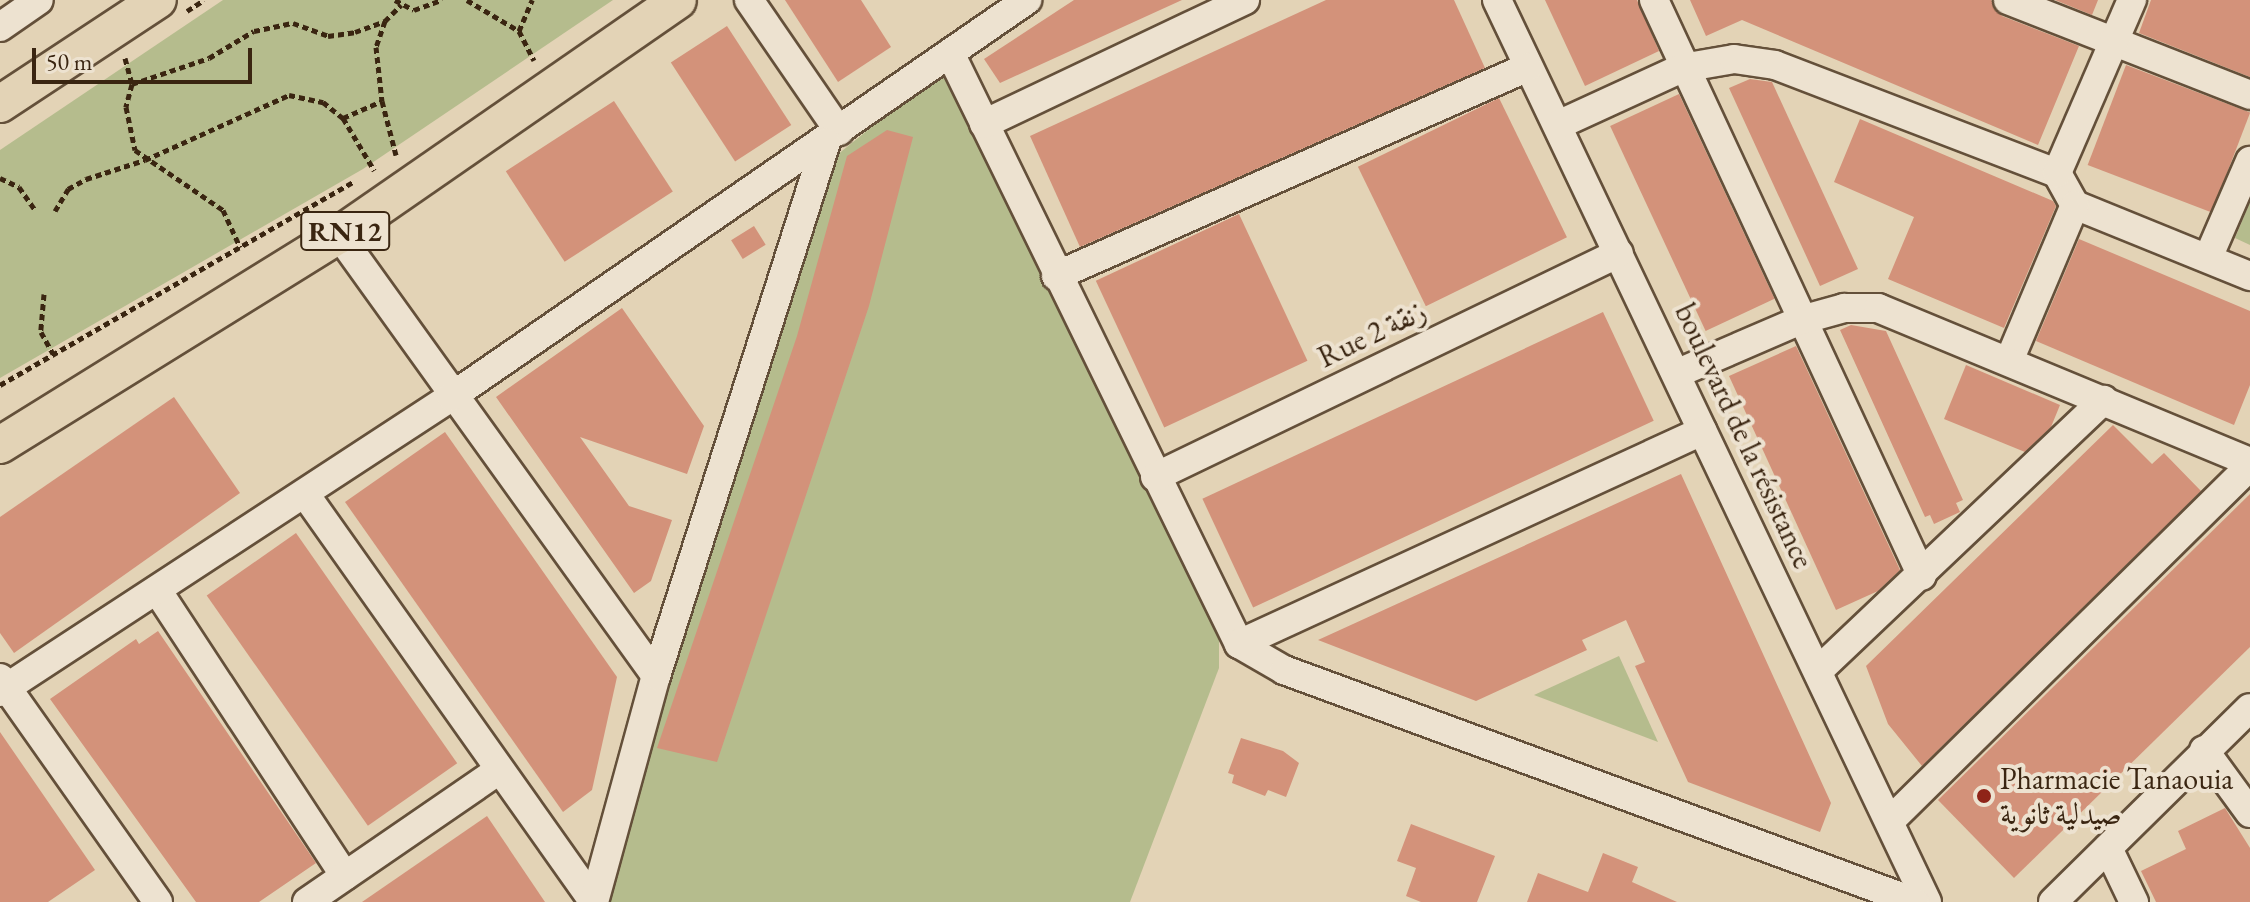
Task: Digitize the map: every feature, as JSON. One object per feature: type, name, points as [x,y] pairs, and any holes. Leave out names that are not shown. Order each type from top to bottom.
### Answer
[{"type":"main road","points":[[0,104],[158,0]]},
{"type":"main road","name":"RN12","points":[[0,445],[339,235],[678,0]]},
{"type":"street","points":[[0,27],[39,0]]},
{"type":"street","points":[[594,902],[656,676],[832,137],[749,0]]},
{"type":"street","points":[[158,902],[2,686],[157,590],[451,397],[1027,0]]},
{"type":"street","points":[[984,124],[1245,0]]},
{"type":"street","name":"boulevard de la résistance","points":[[1497,0],[1678,373],[1702,431],[1927,902]]},
{"type":"street","points":[[1654,0],[1682,68],[1922,576]]},
{"type":"street","points":[[2008,0],[2250,95]]},
{"type":"street","points":[[2057,173],[2132,0]]},
{"type":"street","points":[[950,53],[1056,276],[1239,644],[1284,670],[1915,902]]},
{"type":"street","points":[[1558,125],[1682,68],[1734,59],[1775,65],[2057,173],[2075,205],[2250,276]]},
{"type":"street","points":[[1056,276],[1528,67]]},
{"type":"street","points":[[2208,258],[2250,161]]},
{"type":"street","points":[[2009,361],[2075,205]]},
{"type":"street","points":[[339,235],[451,397],[656,676]]},
{"type":"street","name":"Rue 2 زنقة","points":[[1155,477],[1619,253]]},
{"type":"street","points":[[1678,373],[1801,320],[1844,308],[1878,308],[2104,400],[2250,464],[1890,821]]},
{"type":"street","points":[[1818,671],[1922,576],[2104,400]]},
{"type":"street","points":[[1239,644],[1702,431]]},
{"type":"street","points":[[305,494],[594,902]]},
{"type":"street","points":[[157,590],[345,876]]},
{"type":"street","points":[[2053,902],[2250,708]]},
{"type":"street","points":[[2204,750],[2250,813]]},
{"type":"street","points":[[307,902],[499,770]]},
{"type":"street","points":[[2108,848],[2134,902]]},
{"type":"path","points":[[396,155],[382,101],[376,47],[385,21],[398,2],[426,9],[442,0]]},
{"type":"path","points":[[467,0],[519,31],[534,61]]},
{"type":"path","points":[[519,31],[532,0]]},
{"type":"path","points":[[132,84],[209,58],[254,31],[293,23],[328,36],[385,21]]},
{"type":"path","points":[[522,70],[547,53]]},
{"type":"path","points":[[123,54],[132,84],[126,107],[129,131],[145,160],[223,210],[240,247]]},
{"type":"path","points":[[55,211],[68,189],[86,179],[145,160],[289,95],[323,102],[343,118],[374,170]]},
{"type":"path","points":[[343,118],[382,101]]},
{"type":"path","points":[[0,385],[374,170],[409,146]]},
{"type":"path","points":[[0,178],[19,187],[35,210]]},
{"type":"path","points":[[44,294],[41,332],[53,355]]},
{"type":"green space","points":[[223,0],[613,0],[363,169],[0,378],[0,150]]},
{"type":"green space","points":[[941,71],[1219,636],[1219,668],[1130,902],[610,902],[649,746],[832,159]]},
{"type":"green space","points":[[2250,202],[2250,245],[2235,238]]},
{"type":"green space","points":[[1619,656],[1658,742],[1534,695]]},
{"type":"building","points":[[785,0],[861,0],[891,47],[838,82]]},
{"type":"building","points":[[1074,0],[1182,0],[1000,83],[984,59]]},
{"type":"building","points":[[1326,0],[1454,0],[1485,68],[1080,247],[1030,136]]},
{"type":"building","points":[[1545,0],[1637,0],[1659,51],[1585,86]]},
{"type":"building","points":[[1690,0],[1991,0],[2002,16],[2079,46],[2038,145],[1742,20],[1706,36]]},
{"type":"building","points":[[2055,0],[2098,0],[2092,15]]},
{"type":"building","points":[[2151,0],[2250,0],[2250,77],[2139,33]]},
{"type":"building","points":[[727,26],[791,125],[735,161],[671,62]]},
{"type":"building","points":[[2126,65],[2250,113],[2212,213],[2088,165]]},
{"type":"building","points":[[1750,79],[1772,82],[1858,269],[1820,286],[1729,88]]},
{"type":"building","points":[[1679,94],[1775,299],[1706,331],[1610,126]]},
{"type":"building","points":[[1499,98],[1567,237],[1426,306],[1358,167]]},
{"type":"building","points":[[614,101],[673,192],[565,262],[506,171]]},
{"type":"building","points":[[1860,119],[2053,201],[2056,206],[2004,328],[1888,279],[1914,217],[1834,182]]},
{"type":"building","points":[[887,130],[913,137],[869,306],[717,762],[657,748],[797,336],[847,156]]},
{"type":"building","points":[[1239,214],[1307,361],[1164,428],[1096,281]]},
{"type":"building","points":[[754,226],[766,245],[743,259],[731,240]]},
{"type":"building","points":[[2079,239],[2250,311],[2250,385],[2234,425],[2036,341]]},
{"type":"building","points":[[622,308],[704,426],[687,474],[580,437],[629,506],[672,520],[651,581],[634,593],[496,397]]},
{"type":"building","points":[[1603,312],[1654,421],[1253,608],[1202,499]]},
{"type":"building","points":[[1851,325],[1886,331],[1963,500],[1956,503],[1960,512],[1934,524],[1930,515],[1925,517],[1840,330]]},
{"type":"building","points":[[1796,346],[1900,570],[1878,591],[1836,610],[1729,376]]},
{"type":"building","points":[[1966,365],[2060,405],[2051,427],[2025,452],[1944,419]]},
{"type":"building","points":[[174,397],[240,493],[14,653],[0,633],[0,517]]},
{"type":"building","points":[[2113,425],[2152,464],[2164,453],[2201,491],[1922,766],[1888,724],[1866,666]]},
{"type":"building","points":[[445,432],[617,677],[592,790],[563,812],[345,502]]},
{"type":"building","points":[[1681,474],[1831,803],[1820,832],[1688,782],[1635,666],[1645,662],[1626,620],[1582,640],[1587,650],[1476,701],[1318,640]]},
{"type":"building","points":[[2250,494],[2250,647],[2014,878],[1938,800]]},
{"type":"building","points":[[296,533],[457,763],[368,826],[207,596]]},
{"type":"building","points":[[158,631],[316,863],[259,902],[196,902],[50,699],[136,639],[139,644]]},
{"type":"building","points":[[0,732],[95,870],[48,902],[0,902]]},
{"type":"building","points":[[1241,738],[1283,751],[1299,763],[1286,797],[1268,790],[1265,796],[1232,783],[1234,775],[1228,773]]},
{"type":"building","points":[[2225,808],[2250,848],[2250,902],[2156,902],[2141,871],[2186,849],[2178,831]]},
{"type":"building","points":[[487,816],[545,902],[362,902],[439,849]]},
{"type":"building","points":[[1411,824],[1495,856],[1477,902],[1421,902],[1406,896],[1416,868],[1397,861]]},
{"type":"building","points":[[1603,853],[1638,867],[1632,882],[1677,902],[1527,902],[1538,873],[1588,892]]},
{"type":"place","name":"Pharmacie Tanaouia صيدلية ثانوية","points":[[1984,796]]}]
